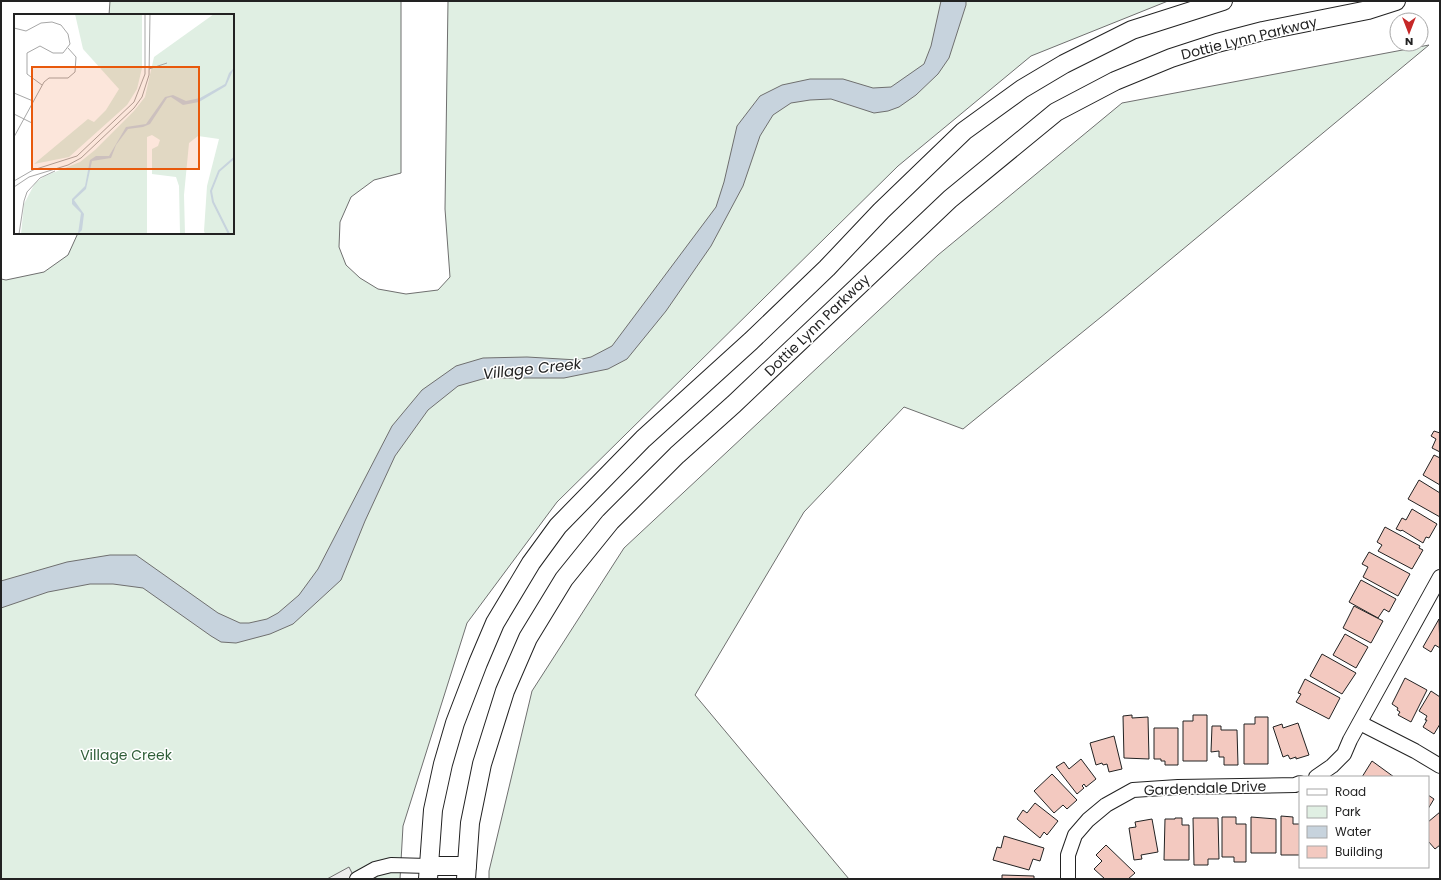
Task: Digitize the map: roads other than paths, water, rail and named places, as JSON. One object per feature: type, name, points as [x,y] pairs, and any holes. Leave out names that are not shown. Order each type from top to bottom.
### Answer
[{"type":"main road","points":[[466,872],[428,872],[433,810],[443,764],[455,723],[495,623],[531,563],[558,526],[643,439],[751,341],[827,268],[881,211],[964,131],[1022,90],[1064,64],[1132,30],[1203,4],[1223,1]]},
{"type":"main road","name":"Dottie Lynn Parkway","points":[[466,872],[470,823],[482,764],[505,691],[528,638],[564,579],[610,522],[677,455],[734,404],[945,204],[1056,112],[1115,81],[1172,58],[1217,43],[1263,31],[1368,10],[1396,1]]},
{"type":"street","points":[[1317,776],[1332,766],[1344,754],[1350,740],[1439,583]]},
{"type":"street","points":[[1360,723],[1415,751],[1440,766]]},
{"type":"street","name":"Gardendale Drive","points":[[1068,879],[1068,855],[1075,835],[1088,820],[1106,804],[1133,790],[1178,787],[1295,786],[1299,784]]},
{"type":"street","points":[[357,879],[375,869],[391,865],[428,872]]},
{"type":"water","name":"Village Creek","points":[[941,1],[966,1],[949,58],[938,74],[916,95],[899,107],[888,111],[874,113],[831,99],[810,100],[791,103],[773,115],[760,136],[743,186],[711,246],[666,311],[627,359],[608,369],[564,378],[486,378],[458,386],[428,410],[395,456],[365,521],[341,580],[293,624],[270,634],[236,643],[221,642],[143,588],[113,584],[90,584],[48,592],[1,608],[1,581],[67,562],[110,555],[136,555],[218,613],[240,623],[249,623],[267,619],[278,613],[299,595],[318,569],[392,426],[422,390],[456,366],[483,358],[527,357],[578,360],[591,357],[612,346],[716,207],[724,182],[737,126],[760,96],[782,85],[810,79],[843,79],[873,88],[891,87],[924,64],[931,46]]}]
